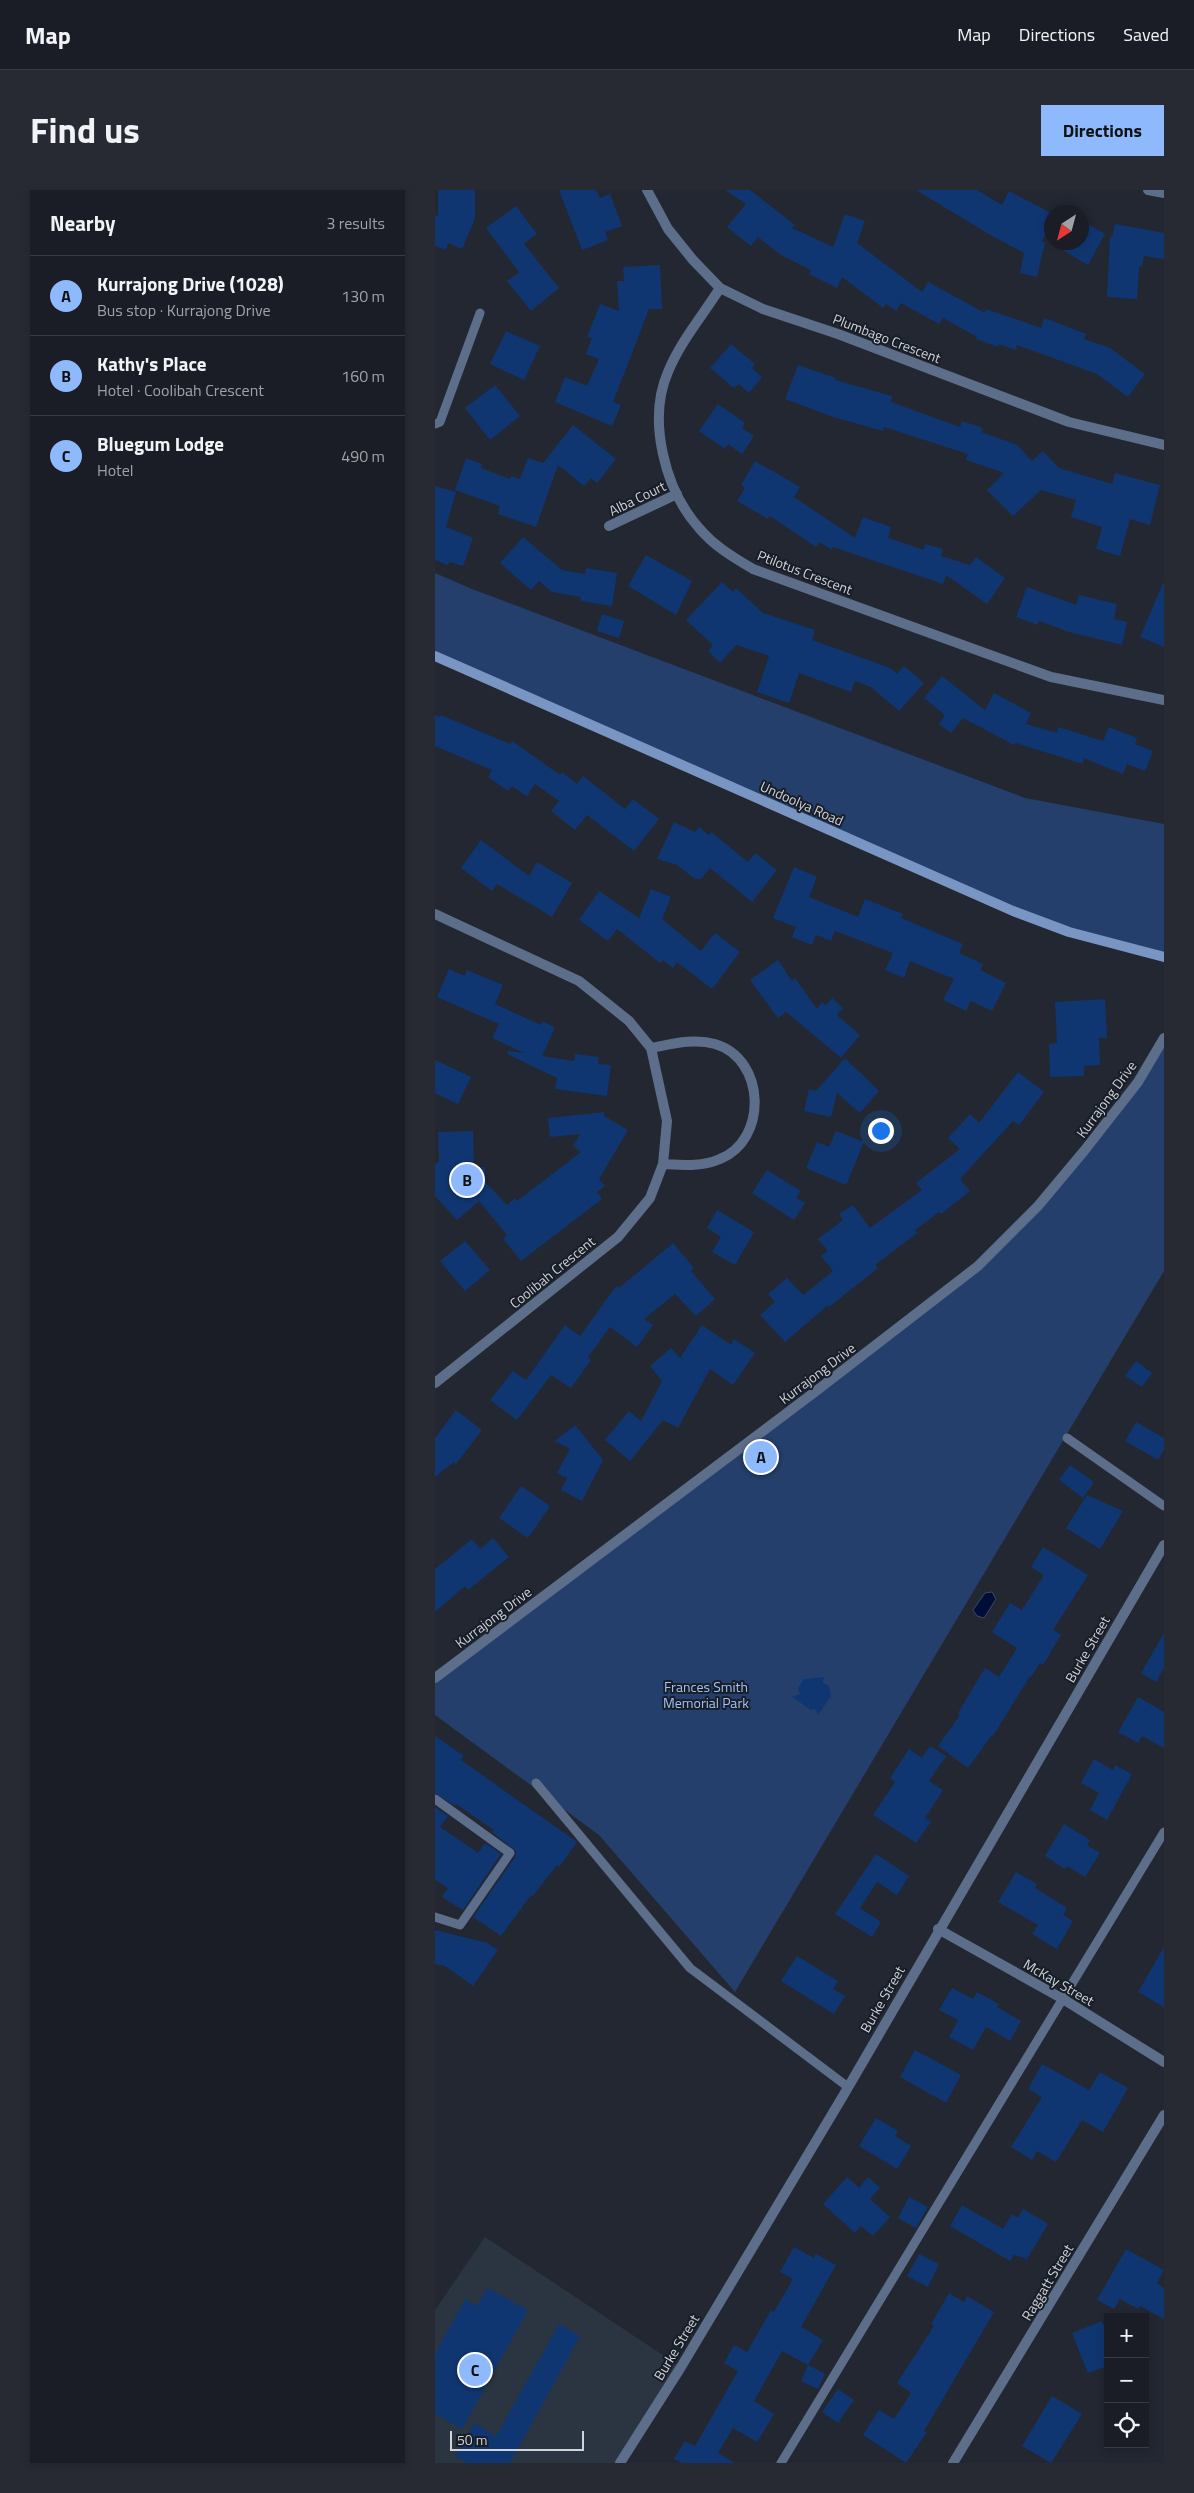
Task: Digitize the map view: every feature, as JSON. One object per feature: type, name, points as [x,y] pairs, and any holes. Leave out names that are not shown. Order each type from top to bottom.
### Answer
[{"type":"main road","name":"Undoolya Road","points":[[435,656],[1013,911],[1069,932],[1164,957]]},
{"type":"street","name":"Plumbago Crescent","points":[[647,190],[668,229],[693,260],[720,288],[763,309],[838,334],[1069,422],[1164,445]]},
{"type":"street","points":[[1148,190],[1164,193]]},
{"type":"street","name":"Ptilotus Crescent","points":[[720,288],[668,372],[659,404],[659,434],[677,494],[698,528],[721,550],[753,569],[1051,677],[1164,700]]},
{"type":"street","name":"Alba Court","points":[[609,526],[677,494]]},
{"type":"street","name":"Coolibah Crescent","points":[[435,914],[579,981],[629,1021],[651,1048],[667,1122],[663,1164],[650,1198],[618,1237],[435,1383]]},
{"type":"street","name":"Kurrajong Drive","points":[[435,1678],[820,1388],[978,1266],[1038,1206],[1084,1151],[1138,1082],[1164,1038]]},
{"type":"street","points":[[651,1048],[689,1041],[716,1044],[732,1054],[747,1069],[753,1085],[756,1109],[748,1131],[739,1145],[722,1159],[700,1165],[663,1164]]},
{"type":"street","name":"Burke Street","points":[[619,2463],[681,2367],[1164,1545]]},
{"type":"street","name":"McKay Street","points":[[938,1929],[1063,1999],[1164,2062]]},
{"type":"street","name":"Raggatt Street","points":[[953,2463],[1164,2115]]},
{"type":"lane","points":[[435,424],[440,422],[480,313]]},
{"type":"lane","points":[[1067,1438],[1164,1506]]},
{"type":"lane","points":[[536,1783],[690,1968],[847,2087]]},
{"type":"lane","points":[[435,1799],[510,1854],[460,1925],[435,1917]]},
{"type":"lane","points":[[781,2463],[1164,1832]]},
{"type":"shaded area","points":[[992,1592],[996,1599],[984,1618],[977,1616],[973,1610],[985,1593]]},
{"type":"shaded area","points":[[485,2237],[681,2367],[620,2463],[435,2463],[435,2310]]},
{"type":"green space","points":[[435,573],[472,589],[1025,798],[1164,824],[1164,957],[1013,911],[435,656]]},
{"type":"green space","name":"Frances Smith Memorial Park","points":[[1164,1038],[1164,1271],[735,1992],[599,1835],[435,1715],[435,1678],[978,1266],[1084,1151]]},
{"type":"building","points":[[438,190],[475,190],[475,218],[462,249],[448,243],[446,250],[435,246],[435,215],[438,216]]},
{"type":"building","points":[[559,190],[596,190],[600,198],[610,194],[622,226],[605,232],[608,240],[582,250]]},
{"type":"building","points":[[725,190],[750,190],[795,225],[792,228],[833,247],[845,214],[865,221],[857,243],[922,292],[928,282],[985,313],[986,309],[1041,328],[1044,318],[1086,334],[1084,339],[1110,348],[1145,374],[1128,397],[1097,374],[1017,345],[1016,350],[999,344],[998,347],[976,339],[977,337],[943,318],[939,324],[901,303],[896,311],[886,304],[883,308],[842,277],[837,288],[809,274],[811,270],[781,255],[758,237],[751,246],[727,227],[746,204]]},
{"type":"building","points":[[916,190],[977,190],[1002,205],[1009,191],[1044,209],[1044,236],[1041,242],[1044,242],[1044,246],[1037,277],[1020,273],[1024,253]]},
{"type":"building","points":[[516,206],[537,234],[524,244],[559,288],[531,311],[507,281],[519,272],[486,228]]},
{"type":"building","points":[[1115,224],[1164,233],[1164,259],[1144,256],[1142,267],[1139,266],[1137,299],[1107,297],[1110,236],[1112,238]]},
{"type":"building","points":[[1089,225],[1105,234],[1088,265],[1063,250],[1089,250]]},
{"type":"building","points":[[660,265],[662,309],[649,309],[613,402],[621,405],[612,426],[555,402],[565,377],[587,386],[599,359],[586,354],[592,338],[587,337],[600,304],[619,311],[617,281],[624,281],[623,267]]},
{"type":"building","points":[[506,331],[540,346],[524,380],[490,364]]},
{"type":"building","points":[[731,344],[755,364],[752,368],[762,377],[749,393],[739,384],[734,388],[710,368]]},
{"type":"building","points":[[798,365],[836,378],[835,380],[892,396],[891,402],[960,427],[962,421],[983,428],[981,432],[1017,445],[1032,461],[1043,451],[1059,468],[1112,484],[1115,473],[1160,485],[1150,525],[1130,519],[1120,556],[1096,549],[1102,527],[1071,517],[1076,500],[1041,490],[1013,516],[987,490],[1004,473],[966,460],[968,454],[884,427],[883,431],[830,416],[785,399]]},
{"type":"building","points":[[495,385],[520,416],[490,440],[465,408]]},
{"type":"building","points":[[718,404],[745,423],[742,428],[754,436],[742,454],[728,444],[725,449],[699,431]]},
{"type":"building","points":[[573,425],[616,459],[597,483],[591,478],[584,486],[558,465],[536,527],[498,514],[500,506],[455,490],[466,458],[482,464],[481,468],[510,479],[511,476],[520,479],[528,458],[543,463]]},
{"type":"building","points":[[755,461],[800,487],[794,497],[855,538],[863,517],[891,527],[888,538],[924,550],[925,544],[943,549],[941,556],[970,565],[976,557],[1005,578],[987,604],[946,575],[943,584],[833,547],[832,550],[820,542],[816,547],[770,516],[768,519],[737,501],[745,488],[741,485]]},
{"type":"building","points":[[435,486],[456,492],[446,527],[473,538],[463,566],[450,562],[447,565],[435,560]]},
{"type":"building","points":[[523,537],[562,570],[585,574],[586,568],[617,573],[612,606],[580,601],[581,597],[552,592],[539,581],[531,590],[500,563]]},
{"type":"building","points":[[646,555],[692,581],[676,615],[628,586]]},
{"type":"building","points":[[722,582],[733,592],[736,588],[763,613],[815,630],[812,640],[890,668],[897,674],[904,666],[924,683],[899,711],[871,687],[855,681],[851,692],[799,673],[789,703],[757,692],[769,656],[736,645],[720,663],[708,651],[713,645],[686,620]]},
{"type":"building","points":[[1164,583],[1164,647],[1140,637]]},
{"type":"building","points":[[1027,587],[1076,605],[1079,595],[1117,604],[1114,619],[1127,622],[1122,645],[1069,632],[1039,621],[1038,625],[1016,617]]},
{"type":"building","points":[[602,614],[624,621],[619,638],[597,631]]},
{"type":"building","points":[[942,676],[985,710],[994,693],[1031,713],[1026,724],[1057,733],[1058,727],[1103,741],[1109,727],[1137,738],[1135,744],[1153,751],[1145,771],[1127,764],[1123,774],[1084,758],[1083,764],[1016,743],[1014,745],[963,718],[951,733],[939,724],[945,715],[924,698]]},
{"type":"building","points":[[435,715],[440,717],[441,715],[510,744],[512,741],[560,775],[562,772],[577,784],[583,776],[625,809],[633,799],[659,819],[634,851],[587,815],[575,830],[551,811],[559,801],[535,784],[527,796],[512,786],[508,791],[488,777],[492,770],[435,746]]},
{"type":"building","points":[[674,822],[695,832],[699,827],[709,835],[711,832],[748,862],[755,853],[777,870],[752,902],[710,868],[701,879],[695,879],[677,865],[657,859]]},
{"type":"building","points":[[481,840],[529,876],[537,862],[572,883],[552,917],[497,884],[492,891],[461,868]]},
{"type":"building","points":[[794,867],[817,877],[809,897],[858,917],[865,899],[903,914],[901,918],[963,944],[959,953],[983,964],[980,970],[1006,983],[992,1011],[971,1001],[966,1011],[943,1000],[954,979],[910,961],[904,978],[885,970],[893,953],[835,931],[831,941],[816,935],[812,945],[792,937],[796,927],[773,918]]},
{"type":"building","points":[[651,889],[671,897],[662,919],[701,951],[715,933],[740,952],[712,989],[677,962],[673,968],[663,960],[660,963],[617,929],[608,941],[579,920],[599,891],[639,918]]},
{"type":"building","points":[[778,960],[792,981],[795,978],[817,1009],[822,1002],[826,1005],[832,998],[843,1008],[837,1015],[860,1035],[841,1058],[786,1012],[778,1018],[750,980]]},
{"type":"building","points":[[449,969],[465,976],[467,970],[503,985],[495,1004],[541,1025],[543,1021],[555,1028],[542,1056],[574,1061],[575,1054],[599,1057],[598,1064],[611,1065],[607,1096],[555,1089],[557,1078],[507,1054],[508,1051],[524,1053],[492,1038],[499,1024],[437,997]]},
{"type":"building","points":[[1105,999],[1107,1038],[1099,1038],[1100,1065],[1084,1066],[1084,1076],[1050,1077],[1049,1044],[1057,1043],[1055,1002]]},
{"type":"building","points":[[845,1058],[879,1091],[860,1113],[837,1093],[831,1117],[804,1111],[809,1089],[816,1091]]},
{"type":"building","points":[[435,1060],[471,1077],[458,1104],[435,1093]]},
{"type":"building","points":[[1018,1072],[1044,1092],[1019,1125],[1013,1121],[960,1179],[970,1191],[941,1214],[939,1212],[915,1230],[917,1233],[875,1265],[878,1268],[829,1307],[828,1305],[785,1342],[760,1315],[775,1302],[768,1294],[787,1278],[803,1295],[833,1271],[821,1256],[828,1251],[818,1239],[843,1220],[839,1214],[853,1205],[870,1228],[922,1190],[916,1183],[960,1149],[948,1138],[970,1114],[979,1123]]},
{"type":"building","points":[[605,1112],[604,1116],[628,1130],[599,1179],[605,1186],[597,1192],[602,1199],[521,1261],[503,1239],[507,1235],[479,1201],[457,1220],[435,1196],[435,1165],[439,1161],[438,1132],[473,1131],[474,1167],[485,1167],[486,1183],[507,1205],[515,1198],[517,1201],[581,1152],[573,1146],[580,1134],[550,1137],[548,1118]]},
{"type":"building","points":[[836,1131],[864,1142],[846,1185],[806,1168],[817,1142],[829,1147]]},
{"type":"building","points":[[767,1170],[801,1191],[796,1198],[805,1203],[794,1220],[752,1193]]},
{"type":"building","points":[[717,1210],[754,1232],[735,1265],[712,1252],[721,1237],[707,1228]]},
{"type":"building","points":[[465,1241],[490,1270],[465,1291],[440,1261]]},
{"type":"building","points":[[673,1243],[694,1268],[691,1271],[715,1299],[696,1316],[675,1294],[644,1319],[653,1325],[637,1347],[610,1327],[588,1357],[591,1360],[571,1388],[551,1375],[517,1420],[490,1400],[513,1371],[526,1380],[565,1325],[580,1336],[616,1286],[619,1288]]},
{"type":"building","points":[[702,1325],[731,1345],[734,1339],[755,1353],[733,1385],[710,1369],[678,1428],[663,1420],[630,1461],[605,1440],[629,1411],[641,1421],[662,1381],[650,1366],[671,1348],[680,1358]]},
{"type":"building","points":[[1136,1361],[1152,1373],[1142,1387],[1125,1376]]},
{"type":"building","points":[[456,1410],[482,1430],[456,1464],[454,1462],[435,1477],[435,1438]]},
{"type":"building","points":[[1136,1422],[1164,1438],[1164,1450],[1158,1460],[1125,1441]]},
{"type":"building","points":[[575,1425],[603,1460],[582,1501],[561,1490],[567,1478],[557,1473],[570,1449],[555,1441]]},
{"type":"building","points":[[1070,1465],[1094,1482],[1083,1498],[1059,1480]]},
{"type":"building","points":[[521,1486],[550,1506],[528,1538],[499,1518]]},
{"type":"building","points":[[1087,1495],[1123,1511],[1100,1549],[1066,1528]]},
{"type":"building","points":[[493,1538],[509,1557],[468,1590],[465,1586],[435,1612],[435,1569],[472,1539],[480,1549]]},
{"type":"building","points":[[1043,1547],[1088,1575],[1053,1630],[1061,1635],[1043,1665],[1040,1663],[1030,1676],[993,1736],[968,1768],[938,1746],[960,1715],[958,1713],[985,1668],[999,1677],[1017,1648],[992,1632],[1010,1603],[1022,1610],[1044,1575],[1031,1567]]},
{"type":"building","points":[[1164,1633],[1164,1668],[1156,1682],[1141,1673]]},
{"type":"building","points":[[825,1677],[822,1682],[829,1686],[831,1696],[818,1715],[815,1709],[811,1710],[792,1697],[800,1694],[798,1688],[804,1679]]},
{"type":"building","points":[[1138,1697],[1164,1712],[1164,1748],[1142,1736],[1138,1743],[1118,1732]]},
{"type":"building","points":[[435,1736],[464,1756],[461,1760],[577,1842],[559,1867],[557,1865],[533,1896],[531,1895],[501,1936],[473,1917],[515,1857],[516,1851],[492,1832],[494,1830],[456,1804],[455,1806],[435,1793]]},
{"type":"building","points":[[930,1746],[946,1756],[929,1781],[943,1790],[925,1818],[931,1822],[916,1843],[873,1815],[895,1782],[890,1778],[909,1749],[922,1758]]},
{"type":"building","points":[[1094,1759],[1113,1770],[1115,1765],[1132,1774],[1107,1820],[1090,1810],[1099,1793],[1081,1783]]},
{"type":"building","points":[[435,1807],[448,1816],[440,1827],[478,1853],[485,1843],[501,1854],[463,1910],[442,1897],[448,1888],[435,1880]]},
{"type":"building","points":[[1064,1824],[1090,1840],[1087,1845],[1100,1853],[1085,1877],[1067,1866],[1065,1869],[1045,1856]]},
{"type":"building","points":[[876,1854],[909,1876],[897,1895],[877,1882],[860,1908],[881,1922],[872,1937],[835,1914]]},
{"type":"building","points":[[1016,1872],[1037,1884],[1035,1888],[1067,1908],[1063,1915],[1073,1921],[1057,1949],[1032,1934],[1038,1925],[998,1902]]},
{"type":"building","points":[[435,1930],[487,1943],[498,1950],[473,1986],[445,1966],[435,1964]]},
{"type":"building","points":[[1164,1947],[1164,2007],[1138,1992]]},
{"type":"building","points":[[797,1956],[838,1981],[833,1989],[845,1996],[834,2014],[781,1981]]},
{"type":"building","points":[[952,1988],[973,1999],[977,1992],[999,2004],[997,2007],[1021,2021],[1010,2041],[986,2027],[973,2050],[949,2037],[958,2020],[939,2010]]},
{"type":"building","points":[[915,2050],[961,2075],[946,2103],[900,2077]]},
{"type":"building","points":[[1042,2064],[1089,2090],[1100,2072],[1128,2088],[1103,2132],[1082,2120],[1056,2162],[1037,2151],[1032,2160],[1011,2147],[1042,2097],[1028,2089]]},
{"type":"building","points":[[876,2118],[898,2131],[895,2136],[911,2146],[897,2169],[859,2146]]},
{"type":"building","points":[[847,2177],[859,2188],[868,2177],[880,2188],[870,2199],[890,2217],[873,2236],[861,2226],[855,2233],[823,2204]]},
{"type":"building","points":[[909,2197],[928,2207],[916,2228],[898,2218]]},
{"type":"building","points":[[962,2205],[1003,2229],[1012,2214],[1018,2218],[1023,2209],[1048,2224],[1027,2259],[1014,2255],[1010,2261],[950,2226]]},
{"type":"building","points":[[794,2247],[814,2258],[816,2254],[836,2265],[801,2327],[823,2340],[808,2365],[782,2351],[754,2401],[774,2414],[757,2442],[733,2428],[718,2453],[735,2463],[682,2463],[674,2459],[685,2441],[695,2446],[738,2371],[724,2363],[734,2345],[747,2352],[771,2310],[774,2312],[793,2279],[780,2272]]},
{"type":"building","points":[[1126,2249],[1164,2270],[1157,2283],[1164,2288],[1164,2319],[1140,2306],[1138,2309],[1120,2299],[1114,2309],[1097,2300]]},
{"type":"building","points":[[919,2254],[939,2264],[928,2287],[907,2276]]},
{"type":"building","points":[[487,2288],[528,2310],[462,2429],[435,2414],[435,2354],[465,2299],[477,2306]]},
{"type":"building","points":[[949,2293],[964,2302],[967,2296],[994,2312],[924,2431],[927,2432],[906,2463],[863,2435],[879,2410],[894,2419],[911,2393],[897,2383],[934,2326],[931,2324]]},
{"type":"building","points":[[1102,2321],[1104,2326],[1104,2367],[1088,2373],[1072,2333]]},
{"type":"building","points":[[559,2324],[580,2336],[510,2463],[468,2463],[455,2456],[474,2423],[496,2436]]},
{"type":"building","points":[[808,2365],[825,2374],[818,2389],[801,2381]]},
{"type":"building","points":[[838,2389],[854,2400],[838,2423],[822,2412]]},
{"type":"building","points":[[1052,2396],[1082,2414],[1051,2463],[1022,2446]]},
{"type":"place","name":"Kathy's Place","points":[[467,1180]]},
{"type":"place","name":"Kurrajong Drive (1028)","points":[[761,1457]]},
{"type":"place","name":"Bluegum Lodge","points":[[475,2370]]}]
